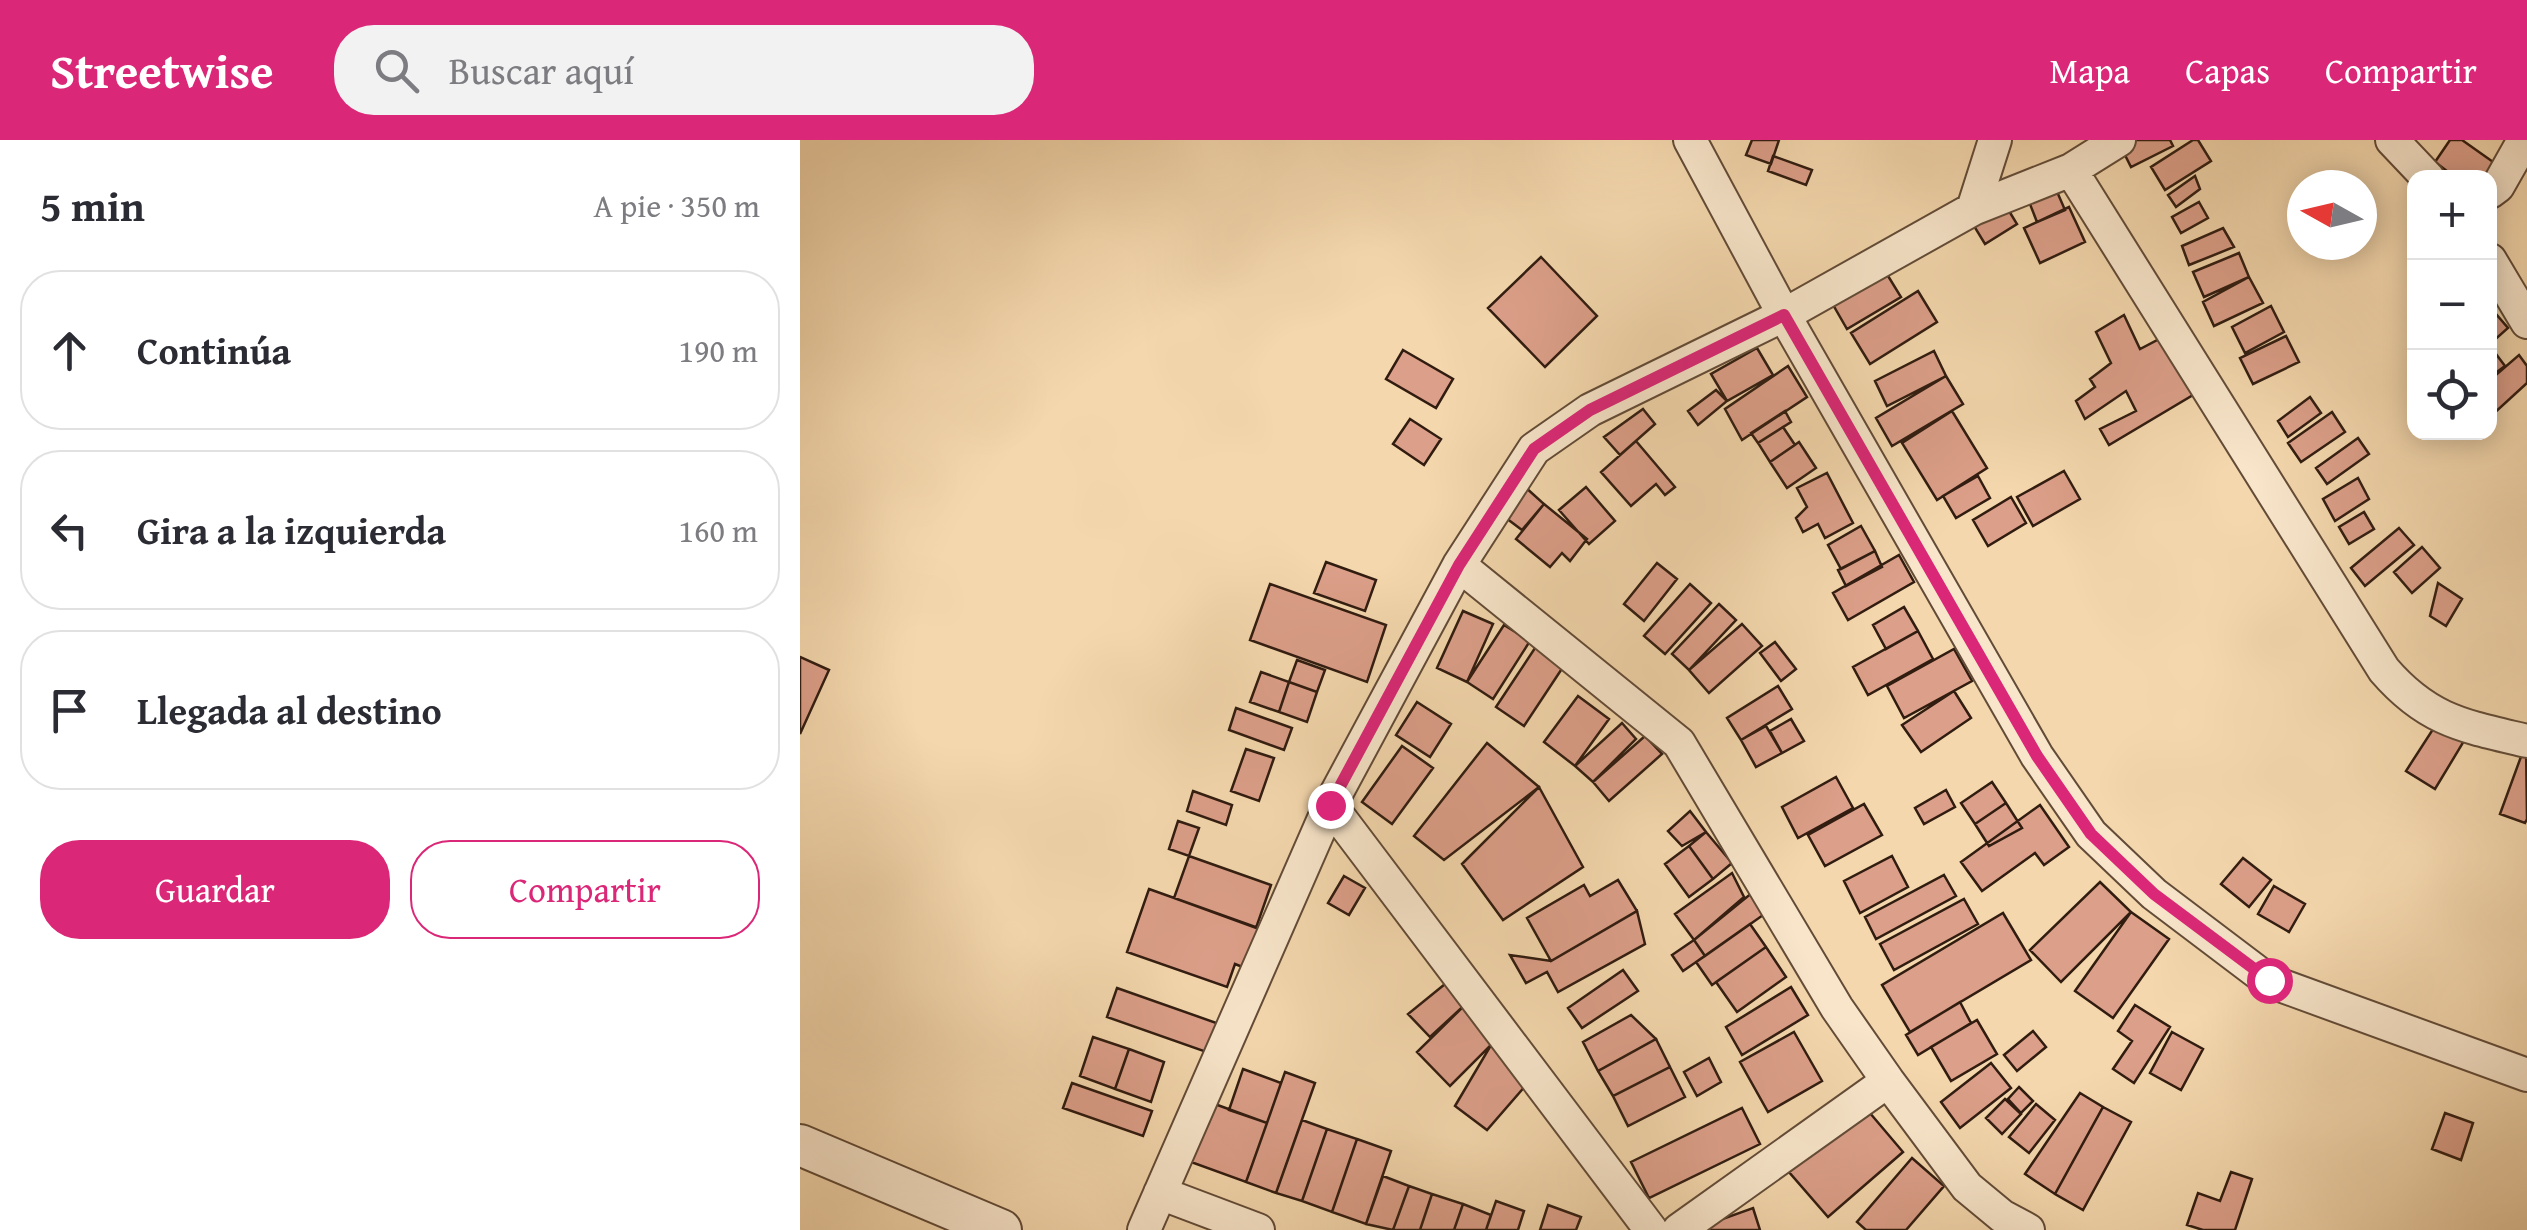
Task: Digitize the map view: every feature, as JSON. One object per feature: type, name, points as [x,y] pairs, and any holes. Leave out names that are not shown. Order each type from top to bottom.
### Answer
[{"type":"street","points":[[1690,140],[1784,315],[2037,756],[2091,834],[2154,894],[2269,980],[2527,1075]]},
{"type":"street","points":[[1974,209],[1995,140]]},
{"type":"street","points":[[1144,1230],[1330,805],[1459,565],[1534,449],[1590,410],[1784,315],[1974,209],[2071,170],[2119,140]]},
{"type":"street","points":[[2392,140],[2420,170]]},
{"type":"street","points":[[2497,187],[2524,140]]},
{"type":"street","points":[[2071,170],[2384,670],[2402,692],[2440,717],[2527,741]]},
{"type":"street","points":[[2497,272],[2526,320]]},
{"type":"street","points":[[1459,565],[1679,743],[1837,1008],[1888,1081],[1967,1187],[2002,1216],[2028,1230]]},
{"type":"street","points":[[1330,805],[1651,1230]]},
{"type":"street","points":[[1679,1230],[1888,1081]]},
{"type":"street","points":[[800,1145],[1001,1230]]},
{"type":"street","points":[[1160,1194],[1258,1230]]},
{"type":"building","points":[[1752,140],[1779,140],[1771,164],[1746,155]]},
{"type":"building","points":[[2135,140],[2170,140],[2173,146],[2131,167],[2121,147]]},
{"type":"building","points":[[2198,140],[2211,161],[2165,190],[2151,167]]},
{"type":"building","points":[[2450,140],[2462,140],[2496,164],[2492,170],[2446,170],[2435,162]]},
{"type":"building","points":[[1773,156],[1812,170],[1806,185],[1768,171]]},
{"type":"building","points":[[2195,176],[2200,189],[2176,207],[2168,195]]},
{"type":"building","points":[[2055,187],[2065,210],[2037,222],[2028,199]]},
{"type":"building","points":[[2199,202],[2208,218],[2181,233],[2172,217]]},
{"type":"building","points":[[2006,206],[2017,224],[1985,244],[1974,226]]},
{"type":"building","points":[[2069,207],[2085,242],[2040,263],[2024,228]]},
{"type":"building","points":[[2223,228],[2234,247],[2189,265],[2182,246]]},
{"type":"building","points":[[2239,253],[2249,277],[2204,297],[2193,272]]},
{"type":"building","points":[[1541,257],[1597,316],[1545,367],[1488,308]]},
{"type":"building","points":[[1885,271],[1901,297],[1847,329],[1832,303]]},
{"type":"building","points":[[2249,277],[2263,303],[2214,326],[2203,302]]},
{"type":"building","points":[[1918,291],[1937,322],[1870,364],[1851,333]]},
{"type":"building","points":[[2271,306],[2284,332],[2245,353],[2232,327]]},
{"type":"building","points":[[2124,315],[2140,349],[2167,335],[2198,392],[2109,445],[2100,429],[2136,411],[2126,391],[2085,419],[2076,401],[2095,387],[2090,379],[2111,363],[2096,332]]},
{"type":"building","points":[[2497,315],[2508,328],[2497,338]]},
{"type":"building","points":[[2286,336],[2299,362],[2253,384],[2240,358]]},
{"type":"building","points":[[1757,348],[1773,375],[1727,401],[1711,374]]},
{"type":"building","points":[[1403,350],[1453,379],[1436,408],[1386,379]]},
{"type":"building","points":[[1934,351],[1946,376],[1887,406],[1875,381]]},
{"type":"building","points":[[2497,355],[2505,366],[2497,372]]},
{"type":"building","points":[[2519,355],[2527,366],[2527,383],[2497,411],[2497,374]]},
{"type":"building","points":[[1788,366],[1807,397],[1742,440],[1725,409]]},
{"type":"building","points":[[1946,376],[1963,404],[1892,446],[1876,418]]},
{"type":"building","points":[[1716,390],[1727,401],[1698,425],[1688,411]]},
{"type":"building","points":[[2310,397],[2321,413],[2288,437],[2278,421]]},
{"type":"building","points":[[1643,409],[1655,424],[1620,455],[1604,437]]},
{"type":"building","points":[[1785,411],[1791,422],[1758,443],[1751,433]]},
{"type":"building","points":[[1952,411],[1987,468],[1937,500],[1902,443]]},
{"type":"building","points":[[2332,412],[2345,432],[2301,462],[2288,443]]},
{"type":"building","points":[[1410,419],[1441,439],[1424,465],[1393,444]]},
{"type":"building","points":[[1783,427],[1795,445],[1770,462],[1758,443]]},
{"type":"building","points":[[2358,438],[2369,454],[2327,484],[2316,468]]},
{"type":"building","points":[[1636,441],[1675,487],[1665,495],[1656,484],[1631,506],[1601,472]]},
{"type":"building","points":[[1799,442],[1816,468],[1787,488],[1770,462]]},
{"type":"building","points":[[2064,471],[2080,499],[2033,526],[2017,497]]},
{"type":"building","points":[[1827,473],[1853,523],[1825,538],[1818,524],[1803,532],[1796,518],[1807,507],[1797,488]]},
{"type":"building","points":[[1978,476],[1990,498],[1956,518],[1943,496]]},
{"type":"building","points":[[2358,478],[2369,499],[2335,521],[2323,499]]},
{"type":"building","points":[[1524,486],[1544,504],[1522,530],[1502,515]]},
{"type":"building","points":[[1586,487],[1615,521],[1589,544],[1559,510]]},
{"type":"building","points":[[2011,497],[2026,523],[1988,546],[1973,520]]},
{"type":"building","points":[[1544,504],[1587,539],[1570,561],[1562,553],[1550,567],[1516,539]]},
{"type":"building","points":[[2364,512],[2374,529],[2349,544],[2339,527]]},
{"type":"building","points":[[1861,526],[1875,551],[1841,569],[1828,545]]},
{"type":"building","points":[[2399,528],[2414,545],[2365,586],[2351,568]]},
{"type":"building","points":[[2422,547],[2440,568],[2412,593],[2394,572]]},
{"type":"building","points":[[1875,551],[1882,567],[1846,586],[1838,570]]},
{"type":"building","points":[[1899,555],[1914,582],[1848,620],[1833,593]]},
{"type":"building","points":[[1326,562],[1376,580],[1365,611],[1314,593]]},
{"type":"building","points":[[1657,563],[1677,579],[1644,621],[1624,604]]},
{"type":"building","points":[[2438,583],[2462,599],[2446,626],[2430,616]]},
{"type":"building","points":[[1270,584],[1386,625],[1367,682],[1250,640]]},
{"type":"building","points":[[1690,584],[1711,603],[1665,654],[1644,636]]},
{"type":"building","points":[[1719,604],[1736,620],[1689,670],[1672,654]]},
{"type":"building","points":[[1904,607],[1918,631],[1886,649],[1873,625]]},
{"type":"building","points":[[1463,611],[1493,624],[1467,682],[1437,668]]},
{"type":"building","points":[[1742,624],[1762,646],[1709,693],[1689,670]]},
{"type":"building","points":[[1504,625],[1530,641],[1493,699],[1467,682]]},
{"type":"building","points":[[1918,631],[1933,659],[1868,695],[1853,667]]},
{"type":"building","points":[[1539,642],[1567,661],[1524,726],[1496,707]]},
{"type":"building","points":[[1775,642],[1796,669],[1781,681],[1760,653]]},
{"type":"building","points":[[1954,649],[1972,681],[1904,718],[1887,686]]},
{"type":"building","points":[[800,657],[829,670],[800,734]]},
{"type":"building","points":[[1297,660],[1325,670],[1317,692],[1289,682]]},
{"type":"building","points":[[1261,672],[1289,682],[1279,712],[1250,702]]},
{"type":"building","points":[[1289,682],[1317,692],[1307,722],[1279,712]]},
{"type":"building","points":[[1778,686],[1792,709],[1741,740],[1727,718]]},
{"type":"building","points":[[1954,691],[1971,718],[1921,752],[1902,725]]},
{"type":"building","points":[[1578,696],[1609,719],[1575,766],[1544,742]]},
{"type":"building","points":[[1417,702],[1451,724],[1430,757],[1396,735]]},
{"type":"building","points":[[1236,708],[1292,728],[1284,750],[1229,730]]},
{"type":"building","points":[[1791,719],[1804,741],[1782,753],[1770,731]]},
{"type":"building","points":[[1622,723],[1636,739],[1593,782],[1575,766]]},
{"type":"building","points":[[2437,723],[2464,741],[2435,789],[2406,771]]},
{"type":"building","points":[[1766,726],[1782,753],[1756,767],[1741,740]]},
{"type":"building","points":[[1645,736],[1662,754],[1609,801],[1593,782]]},
{"type":"building","points":[[1487,743],[1539,787],[1444,860],[1414,836]]},
{"type":"building","points":[[2526,743],[2527,819],[2525,823],[2500,814]]},
{"type":"building","points":[[1402,746],[1433,768],[1392,824],[1362,802]]},
{"type":"building","points":[[1246,749],[1274,758],[1259,801],[1231,791]]},
{"type":"building","points":[[1836,777],[1853,808],[1798,838],[1782,807]]},
{"type":"building","points":[[1992,782],[2006,803],[1975,824],[1961,803]]},
{"type":"building","points":[[1539,787],[1583,867],[1503,920],[1462,864]]},
{"type":"building","points":[[1946,790],[1955,807],[1924,824],[1915,808]]},
{"type":"building","points":[[1193,791],[1232,805],[1226,825],[1187,811]]},
{"type":"building","points":[[2006,803],[2022,828],[1989,846],[1975,824]]},
{"type":"building","points":[[1864,804],[1882,835],[1825,866],[1808,835]]},
{"type":"building","points":[[2040,805],[2069,847],[2044,865],[2035,853],[1982,891],[1961,862]]},
{"type":"building","points":[[1690,811],[1706,832],[1682,846],[1668,831]]},
{"type":"building","points":[[1178,821],[1199,828],[1189,856],[1169,849]]},
{"type":"building","points":[[1706,832],[1732,863],[1713,879],[1689,846]]},
{"type":"building","points":[[1689,846],[1713,879],[1689,897],[1665,864]]},
{"type":"building","points":[[1189,856],[1271,885],[1256,928],[1174,898]]},
{"type":"building","points":[[1892,856],[1908,887],[1860,913],[1844,881]]},
{"type":"building","points":[[2243,858],[2271,880],[2249,907],[2221,884]]},
{"type":"building","points":[[1732,873],[1744,897],[1694,940],[1675,914]]},
{"type":"building","points":[[1944,875],[1956,896],[1876,939],[1865,917]]},
{"type":"building","points":[[1344,876],[1365,888],[1349,915],[1328,903]]},
{"type":"building","points":[[1618,880],[1637,911],[1551,961],[1527,918],[1584,885],[1590,896]]},
{"type":"building","points":[[2100,882],[2131,912],[2061,982],[2030,950]]},
{"type":"building","points":[[2274,886],[2305,904],[2289,932],[2258,914]]},
{"type":"building","points":[[1149,889],[1264,930],[1250,970],[1235,964],[1227,987],[1127,952]]},
{"type":"building","points":[[1753,892],[1766,913],[1705,956],[1694,940]]},
{"type":"building","points":[[1964,899],[1978,924],[1894,970],[1880,944]]},
{"type":"building","points":[[1637,911],[1645,944],[1558,992],[1547,972],[1526,983],[1510,955],[1551,961]]},
{"type":"building","points":[[2131,912],[2169,939],[2113,1018],[2075,991]]},
{"type":"building","points":[[2003,913],[2031,960],[1910,1032],[1882,985]]},
{"type":"building","points":[[1750,924],[1766,947],[1712,985],[1696,962]]},
{"type":"building","points":[[1694,940],[1705,956],[1683,971],[1672,955]]},
{"type":"building","points":[[1766,947],[1786,977],[1737,1012],[1716,982]]},
{"type":"building","points":[[1623,970],[1638,991],[1582,1028],[1568,1008]]},
{"type":"building","points":[[1450,980],[1470,1000],[1430,1037],[1408,1014]]},
{"type":"building","points":[[1791,987],[1808,1015],[1742,1055],[1726,1027]]},
{"type":"building","points":[[1117,988],[1222,1025],[1212,1054],[1107,1017]]},
{"type":"building","points":[[1470,1000],[1491,1045],[1450,1086],[1417,1052]]},
{"type":"building","points":[[1960,1002],[1971,1023],[1918,1055],[1906,1035]]},
{"type":"building","points":[[2135,1005],[2170,1027],[2134,1083],[2113,1069],[2132,1041],[2118,1031]]},
{"type":"building","points":[[1631,1015],[1656,1039],[1598,1071],[1583,1042]]},
{"type":"building","points":[[1977,1020],[1997,1054],[1951,1081],[1931,1047]]},
{"type":"building","points":[[2033,1031],[2046,1047],[2017,1071],[2004,1055]]},
{"type":"building","points":[[1794,1032],[1822,1081],[1768,1112],[1740,1062]]},
{"type":"building","points":[[2172,1032],[2203,1049],[2181,1090],[2150,1073]]},
{"type":"building","points":[[1093,1037],[1129,1049],[1115,1089],[1080,1076]]},
{"type":"building","points":[[1656,1039],[1670,1067],[1613,1096],[1598,1071]]},
{"type":"building","points":[[1491,1045],[1527,1084],[1487,1130],[1455,1106]]},
{"type":"building","points":[[1129,1049],[1164,1062],[1151,1102],[1115,1089]]},
{"type":"building","points":[[1709,1058],[1721,1082],[1697,1096],[1684,1072]]},
{"type":"building","points":[[1991,1063],[2011,1088],[1960,1128],[1941,1102]]},
{"type":"building","points":[[1670,1067],[1685,1097],[1628,1126],[1613,1096]]},
{"type":"building","points":[[1243,1069],[1281,1083],[1267,1123],[1229,1110]]},
{"type":"building","points":[[1285,1072],[1315,1083],[1276,1193],[1246,1182]]},
{"type":"building","points":[[1072,1083],[1152,1111],[1143,1136],[1063,1108]]},
{"type":"building","points":[[2019,1087],[2033,1101],[2021,1113],[2008,1099]]},
{"type":"building","points":[[2080,1093],[2103,1107],[2055,1194],[2025,1174]]},
{"type":"building","points":[[2005,1099],[2021,1114],[2002,1134],[1986,1118]]},
{"type":"building","points":[[1212,1103],[1267,1123],[1246,1182],[1191,1162]]},
{"type":"building","points":[[2036,1104],[2055,1120],[2029,1153],[2009,1137]]},
{"type":"building","points":[[1864,1106],[1903,1152],[1828,1217],[1789,1172]]},
{"type":"building","points":[[2103,1107],[2131,1122],[2083,1210],[2055,1194]]},
{"type":"building","points":[[1742,1108],[1760,1144],[1649,1198],[1631,1162]]},
{"type":"building","points":[[2445,1113],[2473,1123],[2461,1160],[2432,1149]]},
{"type":"building","points":[[1302,1120],[1327,1129],[1302,1201],[1276,1193]]},
{"type":"building","points":[[1327,1129],[1357,1139],[1332,1212],[1302,1201]]},
{"type":"building","points":[[1357,1139],[1391,1151],[1366,1224],[1332,1212]]},
{"type":"building","points":[[1912,1158],[1944,1186],[1906,1230],[1866,1230],[1857,1222]]},
{"type":"building","points":[[2231,1172],[2252,1179],[2235,1230],[2203,1230],[2187,1225],[2198,1193],[2220,1201]]},
{"type":"building","points":[[1383,1176],[1409,1186],[1393,1230],[1366,1224]]},
{"type":"building","points":[[1409,1186],[1432,1194],[1420,1230],[1393,1230]]},
{"type":"building","points":[[1432,1194],[1463,1204],[1454,1230],[1420,1230]]},
{"type":"building","points":[[1496,1201],[1524,1211],[1518,1230],[1486,1230]]},
{"type":"building","points":[[1463,1204],[1491,1215],[1486,1230],[1454,1230]]},
{"type":"building","points":[[1548,1205],[1581,1217],[1576,1230],[1540,1230]]},
{"type":"building","points":[[1753,1208],[1760,1230],[1692,1230]]},
{"type":"route","points":[[1330,805],[1459,565],[1534,449],[1590,410],[1784,315],[2037,756],[2091,834],[2154,894],[2269,980]]}]
